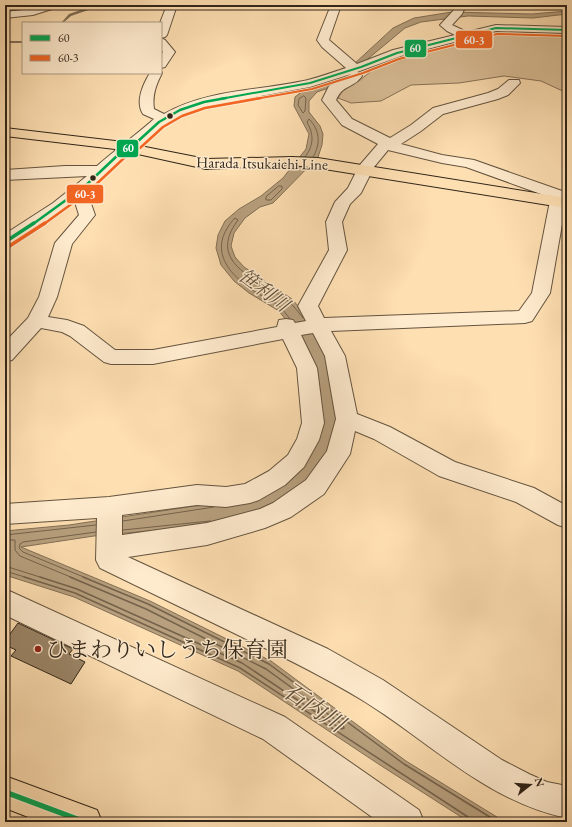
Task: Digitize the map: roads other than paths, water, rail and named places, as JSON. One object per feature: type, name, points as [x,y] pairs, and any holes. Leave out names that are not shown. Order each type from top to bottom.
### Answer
[{"type":"main road","name":"Harada Itsukaichi Line","points":[[5,133],[129,147],[206,164],[296,161],[314,162],[563,202]]},
{"type":"main road","points":[[5,792],[85,822]]},
{"type":"street","points":[[5,15],[33,12],[54,5]]},
{"type":"street","points":[[162,32],[172,5]]},
{"type":"street","points":[[336,5],[323,40],[326,45],[355,67]]},
{"type":"street","points":[[456,12],[446,25],[451,30],[464,35]]},
{"type":"street","points":[[5,242],[79,191],[129,147],[164,119],[180,110],[204,102],[296,86],[397,54],[464,35],[496,28],[567,30]]},
{"type":"street","points":[[162,43],[169,52],[162,62]]},
{"type":"street","points":[[36,321],[67,326],[77,331],[112,357],[153,357],[289,329],[318,326],[525,317],[541,293],[563,202],[559,196],[489,169],[469,163],[442,159],[388,145],[388,143],[347,122],[329,100],[334,89],[352,80],[355,67]]},
{"type":"street","points":[[155,74],[149,84],[146,98],[148,111],[164,119]]},
{"type":"street","points":[[110,547],[207,534],[265,518],[282,510],[315,487],[338,454],[347,419],[335,356],[308,306],[338,250],[334,222],[343,202],[355,190],[365,169],[383,147],[416,128],[438,111],[449,106],[504,92],[514,83]]},
{"type":"street","points":[[5,175],[65,171],[101,171]]},
{"type":"street","points":[[5,355],[36,321],[48,298],[64,243],[87,215],[79,191]]},
{"type":"street","points":[[5,514],[109,509],[197,496],[226,497],[250,493],[277,478],[296,461],[308,440],[313,423],[307,368],[289,329]]},
{"type":"street","points":[[347,419],[382,433],[447,469],[525,495],[567,518]]},
{"type":"street","points":[[109,509],[109,560],[318,659],[373,690],[491,771],[511,782],[547,798],[567,802]]},
{"type":"street","points":[[5,602],[274,728],[407,822]]},
{"type":"water","points":[[567,11],[567,14],[533,18],[468,16],[421,22],[405,28],[363,63],[346,82],[317,92],[309,101],[309,112],[320,126],[323,134],[322,145],[318,157],[273,203],[260,207],[245,218],[234,233],[231,246],[235,257],[244,267],[292,299],[310,320],[329,359],[338,404],[334,443],[315,478],[278,504],[224,524],[94,536],[21,547],[150,601],[271,661],[406,761],[505,822],[469,822],[238,671],[74,597],[5,575],[5,531],[69,525],[234,500],[312,444],[297,334],[279,311],[249,293],[234,281],[221,265],[216,248],[218,235],[225,221],[239,209],[261,196],[283,178],[306,149],[309,134],[294,106],[295,97],[304,90],[340,77],[393,28],[414,18],[452,12],[532,14]]},
{"type":"waterway","points":[[63,22],[70,15],[95,5]]},
{"type":"waterway","points":[[5,42],[22,42]]},
{"type":"place","name":"ひまわりいしうち保育園","points":[[38,649]]},
{"type":"water label","name":"笹利川","points":[[264,290]]},
{"type":"water label","name":"石内川","points":[[314,707]]}]
